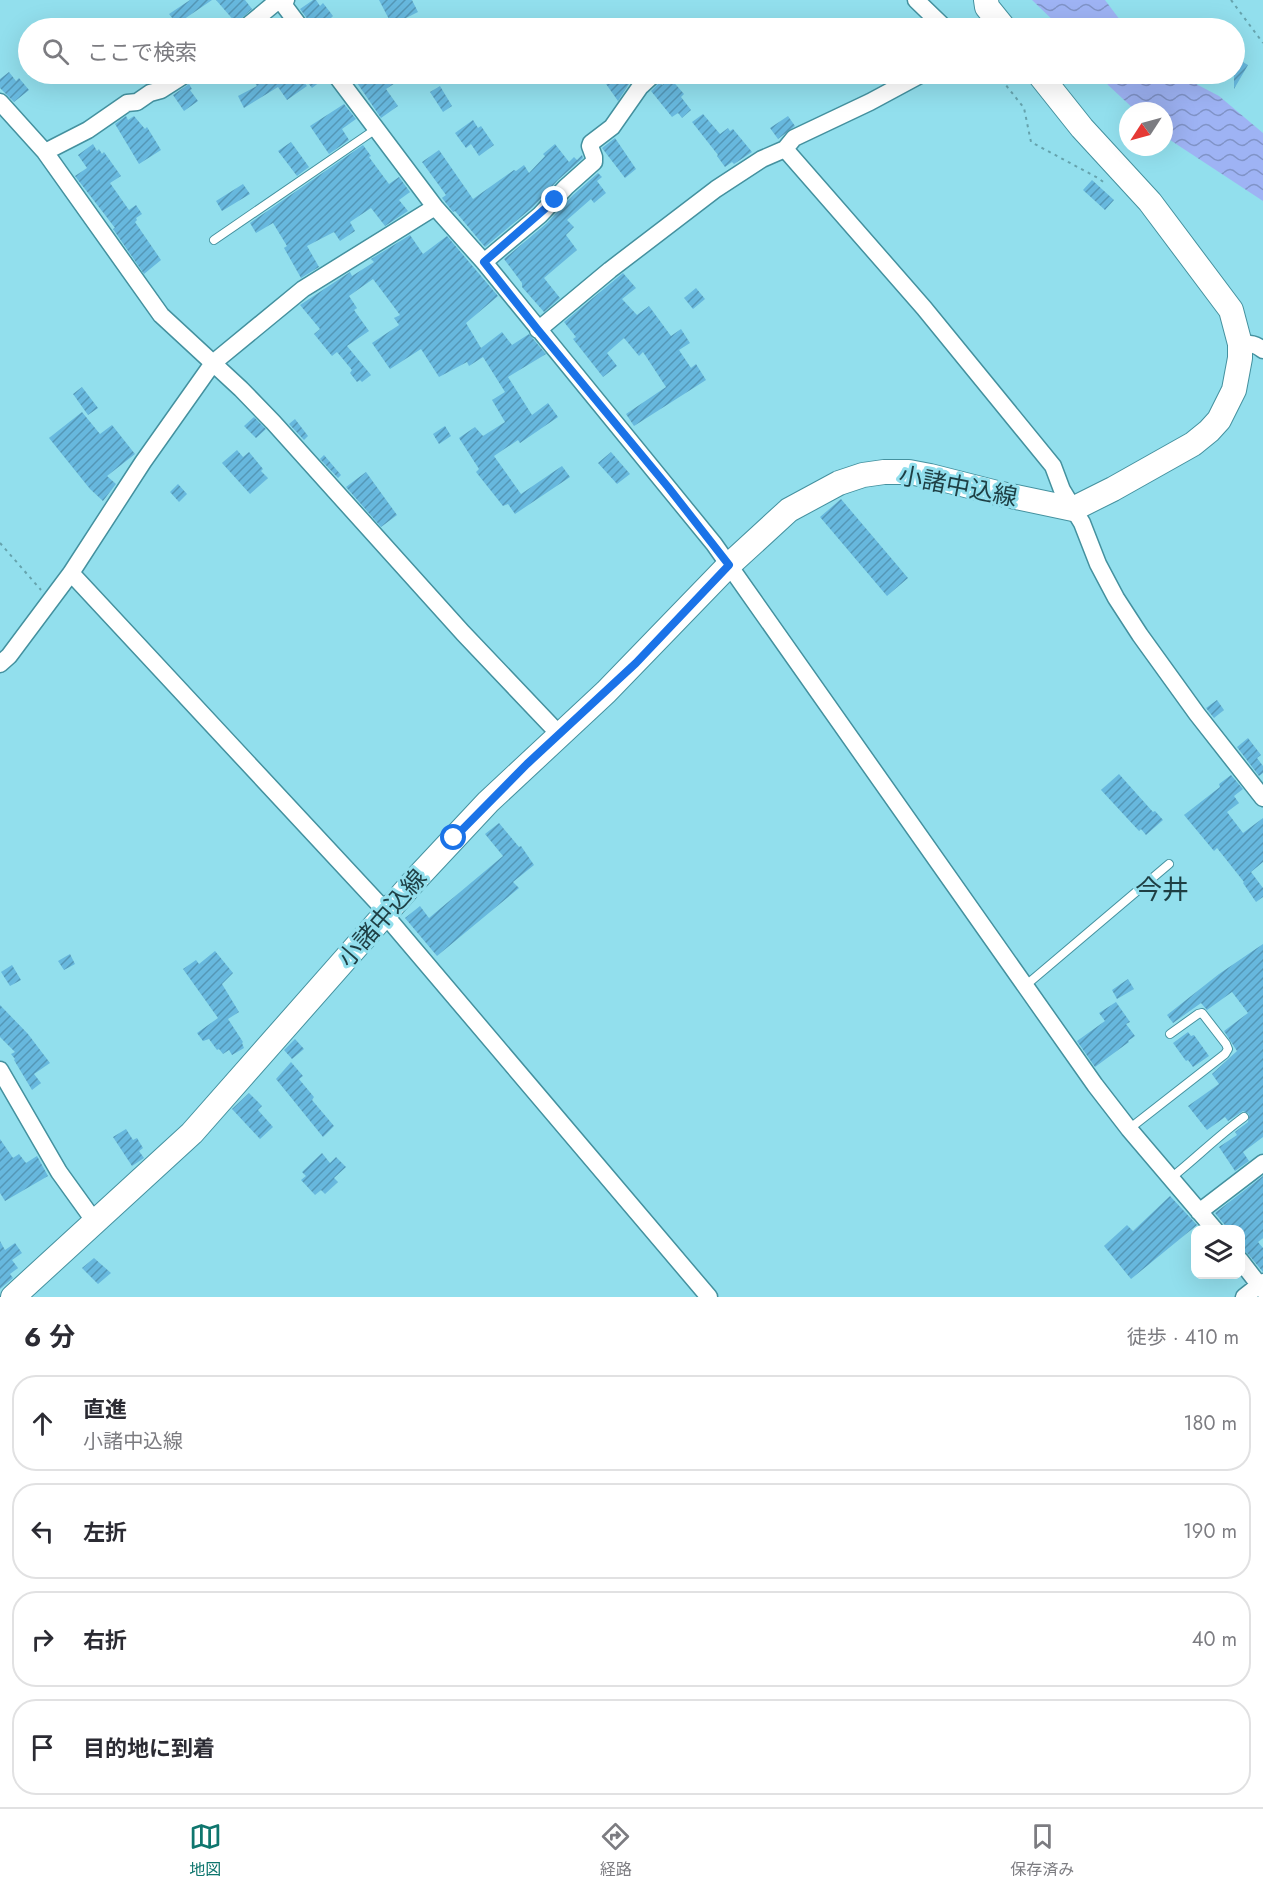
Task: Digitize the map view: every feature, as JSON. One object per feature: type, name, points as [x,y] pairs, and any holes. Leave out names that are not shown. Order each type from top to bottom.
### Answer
[{"type":"main road","points":[[986,0],[995,18]]},
{"type":"main road","points":[[1047,84],[1082,128],[1150,202],[1221,295],[1252,347],[1240,358],[1234,390],[1219,420],[1209,431],[1193,444],[1073,509]]},
{"type":"main road","name":"小諸中込線","points":[[14,1297],[192,1133],[488,802],[636,663],[729,565],[789,510],[822,490],[863,475],[884,472],[909,472],[1073,509]]},
{"type":"street","points":[[916,0],[935,18]]},
{"type":"street","points":[[257,18],[275,3],[283,1],[294,18]]},
{"type":"street","points":[[45,152],[88,130],[127,103],[137,102],[170,84]]},
{"type":"street","points":[[342,84],[435,207],[484,262],[714,544],[1095,1085],[1129,1130],[1211,1225]]},
{"type":"street","points":[[484,262],[540,215],[594,162],[591,143],[612,127],[643,84]]},
{"type":"street","points":[[538,330],[610,270],[716,189],[762,159],[785,149],[794,138],[903,84]]},
{"type":"street","points":[[0,102],[45,152],[161,315],[286,436],[463,633],[559,734]]},
{"type":"street","points":[[785,149],[924,308],[1053,466],[1062,490],[1082,523],[1098,564],[1116,598],[1197,714],[1263,798]]},
{"type":"street","points":[[0,664],[9,656],[71,573],[143,462],[213,363],[303,289],[435,207]]},
{"type":"street","points":[[71,573],[378,903],[385,915],[710,1297]]},
{"type":"street","points":[[0,1070],[59,1172],[95,1222]]},
{"type":"street","points":[[1199,1212],[1263,1163]]},
{"type":"street","points":[[1244,1297],[1262,1285],[1245,1266]]},
{"type":"lane","points":[[214,240],[376,129]]},
{"type":"lane","points":[[1025,986],[1169,864]]},
{"type":"lane","points":[[1129,1130],[1225,1054],[1228,1049],[1221,1036],[1202,1013],[1170,1034]]},
{"type":"lane","points":[[1171,1178],[1205,1149],[1213,1139],[1244,1117]]},
{"type":"path","points":[[1231,0],[1244,18]]},
{"type":"path","points":[[1245,19],[1263,43]]},
{"type":"path","points":[[1005,84],[1024,108],[1031,142],[1098,178],[1113,189]]},
{"type":"path","points":[[0,543],[50,601]]},
{"type":"water","points":[[1032,0],[1105,0],[1118,18],[1051,18]]},
{"type":"water","points":[[1107,84],[1196,84],[1219,96],[1263,133],[1263,201],[1173,142],[1173,102],[1126,102]]},
{"type":"building","points":[[190,0],[212,0],[186,18],[172,18],[169,14]]},
{"type":"building","points":[[216,0],[245,0],[252,9],[242,18],[232,18]]},
{"type":"building","points":[[316,0],[320,6],[323,3],[333,16],[331,18],[307,18],[300,9]]},
{"type":"building","points":[[379,0],[412,0],[418,12],[406,18],[388,18]]},
{"type":"building","points":[[9,72],[16,81],[18,79],[18,84],[24,84],[29,90],[14,102],[0,88],[0,79]]},
{"type":"building","points":[[189,84],[192,89],[190,90],[198,101],[184,111],[173,95]]},
{"type":"building","points":[[256,84],[306,84],[307,86],[287,100],[278,87],[244,108],[238,96],[257,86]]},
{"type":"building","points":[[358,84],[394,84],[386,89],[398,106],[381,118]]},
{"type":"building","points":[[606,84],[629,84],[618,101]]},
{"type":"building","points":[[658,84],[675,84],[684,94],[681,97],[691,110],[682,118],[678,113],[672,117],[651,91]]},
{"type":"building","points":[[440,86],[452,106],[443,112],[430,92]]},
{"type":"building","points":[[344,104],[356,119],[342,129],[349,140],[329,154],[310,126]]},
{"type":"building","points":[[703,114],[720,134],[728,128],[730,131],[733,129],[752,152],[725,167],[692,122]]},
{"type":"building","points":[[126,116],[128,120],[134,116],[145,129],[147,127],[161,150],[139,164],[115,124]]},
{"type":"building","points":[[788,116],[795,126],[778,139],[770,128]]},
{"type":"building","points":[[473,120],[478,128],[481,126],[494,145],[479,156],[471,144],[466,148],[455,133]]},
{"type":"building","points":[[615,138],[636,169],[625,178],[602,148]]},
{"type":"building","points":[[291,142],[309,167],[297,176],[278,151]]},
{"type":"building","points":[[93,144],[97,151],[99,149],[102,154],[104,152],[121,176],[110,183],[129,210],[136,205],[142,214],[136,218],[135,222],[161,260],[144,274],[113,229],[115,228],[75,176],[87,168],[78,155]]},
{"type":"building","points":[[555,144],[569,162],[574,157],[577,160],[582,155],[583,158],[533,207],[485,247],[442,198],[446,195],[422,162],[439,150],[473,199],[524,165],[529,173],[545,156],[543,154]]},
{"type":"building","points":[[363,145],[389,184],[399,177],[410,192],[399,200],[408,211],[385,226],[371,208],[350,222],[355,231],[340,241],[334,232],[307,246],[319,267],[301,278],[284,248],[287,246],[273,223],[256,233],[250,223]]},
{"type":"building","points":[[598,173],[602,177],[597,181],[606,193],[594,203],[591,199],[567,220],[574,227],[566,235],[577,250],[544,278],[560,298],[544,312],[522,287],[522,283],[504,259],[547,223]]},
{"type":"building","points":[[1092,180],[1114,200],[1105,210],[1083,190]]},
{"type":"building","points":[[243,184],[250,194],[222,211],[216,201]]},
{"type":"building","points":[[410,235],[423,254],[447,236],[498,296],[466,323],[481,348],[502,332],[512,345],[529,334],[546,354],[508,377],[532,415],[548,403],[558,417],[520,443],[518,440],[494,456],[521,494],[562,466],[570,477],[515,514],[508,504],[503,506],[476,472],[479,469],[459,438],[475,427],[483,436],[505,422],[492,400],[505,392],[483,357],[469,366],[467,362],[439,377],[421,349],[390,369],[372,343],[399,325],[394,318],[400,315],[373,279],[349,296],[357,308],[354,310],[369,331],[347,346],[371,375],[362,382],[360,380],[357,382],[350,373],[352,370],[337,352],[332,356],[314,334],[320,329],[300,305],[350,272],[352,276],[374,262],[371,259]]},
{"type":"building","points":[[623,273],[636,288],[622,299],[637,315],[649,306],[671,336],[681,329],[690,343],[679,350],[691,368],[696,364],[706,380],[634,426],[626,414],[666,387],[643,352],[639,356],[624,338],[607,353],[617,366],[603,377],[573,339],[576,337],[564,322]]},
{"type":"building","points":[[696,288],[705,299],[693,309],[684,298]]},
{"type":"building","points":[[82,387],[98,408],[88,415],[73,394]]},
{"type":"building","points":[[82,412],[100,434],[112,425],[135,454],[107,476],[116,484],[103,501],[90,489],[49,438]]},
{"type":"building","points":[[254,417],[266,429],[256,438],[244,426]]},
{"type":"building","points":[[295,419],[308,436],[304,440],[289,424]]},
{"type":"building","points":[[445,426],[451,436],[439,444],[433,434]]},
{"type":"building","points":[[237,450],[243,457],[249,452],[268,478],[250,494],[222,463]]},
{"type":"building","points":[[611,452],[630,474],[617,484],[598,463]]},
{"type":"building","points":[[324,455],[341,475],[338,478],[320,459]]},
{"type":"building","points":[[366,472],[397,515],[381,527],[346,487]]},
{"type":"building","points":[[178,484],[187,494],[179,502],[170,492]]},
{"type":"building","points":[[841,499],[908,578],[887,596],[820,517]]},
{"type":"building","points":[[1217,700],[1224,710],[1214,718],[1206,708]]},
{"type":"building","points":[[1248,738],[1261,755],[1257,758],[1263,766],[1263,773],[1259,776],[1237,747]]},
{"type":"building","points":[[1119,774],[1163,820],[1146,835],[1141,829],[1139,831],[1101,790]]},
{"type":"building","points":[[1231,775],[1243,789],[1234,796],[1239,803],[1227,812],[1243,833],[1263,818],[1263,862],[1251,872],[1263,888],[1263,897],[1256,902],[1244,882],[1217,848],[1214,851],[1184,815],[1220,787],[1219,784]]},
{"type":"building","points":[[499,823],[519,847],[521,846],[534,865],[513,882],[519,888],[437,956],[405,918],[420,906],[429,918],[503,856],[485,834]]},
{"type":"building","points":[[1263,944],[1263,1137],[1243,1152],[1249,1161],[1235,1171],[1219,1147],[1237,1135],[1235,1132],[1248,1122],[1249,1114],[1243,1111],[1228,1121],[1225,1117],[1207,1130],[1188,1106],[1219,1084],[1212,1074],[1237,1051],[1224,1031],[1248,1013],[1232,992],[1207,1010],[1201,1003],[1173,1023],[1167,1015],[1219,974]]},
{"type":"building","points":[[215,951],[233,973],[222,984],[239,1012],[228,1019],[243,1042],[244,1048],[232,1055],[229,1050],[223,1054],[209,1039],[203,1041],[197,1033],[218,1018],[183,969],[196,960],[199,964]]},
{"type":"building","points":[[70,954],[75,964],[64,970],[58,961]]},
{"type":"building","points":[[12,965],[21,980],[10,986],[1,972]]},
{"type":"building","points":[[1128,979],[1134,989],[1117,999],[1112,990]]},
{"type":"building","points":[[1116,1002],[1130,1022],[1126,1024],[1135,1036],[1095,1067],[1077,1041],[1105,1021],[1099,1013]]},
{"type":"building","points":[[0,1005],[28,1034],[50,1063],[34,1074],[41,1083],[32,1090],[11,1054],[15,1052],[0,1037]]},
{"type":"building","points":[[1188,1032],[1191,1036],[1194,1035],[1209,1056],[1193,1067],[1173,1043]]},
{"type":"building","points":[[295,1039],[304,1049],[292,1059],[284,1050]]},
{"type":"building","points":[[291,1062],[303,1076],[299,1079],[314,1097],[312,1100],[334,1126],[323,1137],[276,1079]]},
{"type":"building","points":[[249,1093],[262,1106],[258,1110],[273,1127],[260,1139],[232,1109]]},
{"type":"building","points":[[126,1129],[133,1140],[137,1138],[143,1148],[139,1151],[144,1158],[132,1166],[113,1137]]},
{"type":"building","points":[[0,1139],[13,1158],[19,1154],[26,1163],[37,1156],[48,1176],[5,1201],[0,1193]]},
{"type":"building","points":[[322,1153],[330,1163],[336,1157],[346,1167],[334,1178],[338,1182],[325,1194],[321,1190],[315,1195],[301,1180],[306,1176],[302,1172]]},
{"type":"building","points":[[1263,1176],[1263,1238],[1258,1242],[1263,1248],[1263,1272],[1245,1252],[1245,1225],[1225,1225],[1215,1213]]},
{"type":"building","points":[[1170,1196],[1197,1225],[1191,1225],[1191,1230],[1131,1279],[1104,1246],[1127,1225],[1133,1231]]},
{"type":"building","points":[[0,1241],[5,1250],[15,1243],[22,1253],[12,1260],[18,1268],[10,1274],[13,1278],[0,1289]]},
{"type":"building","points":[[94,1258],[111,1273],[98,1284],[82,1268]]},
{"type":"district","name":"今井","points":[[1162,889]]},
{"type":"route","points":[[454,838],[527,764],[636,663],[729,565],[484,262],[555,200]]}]
